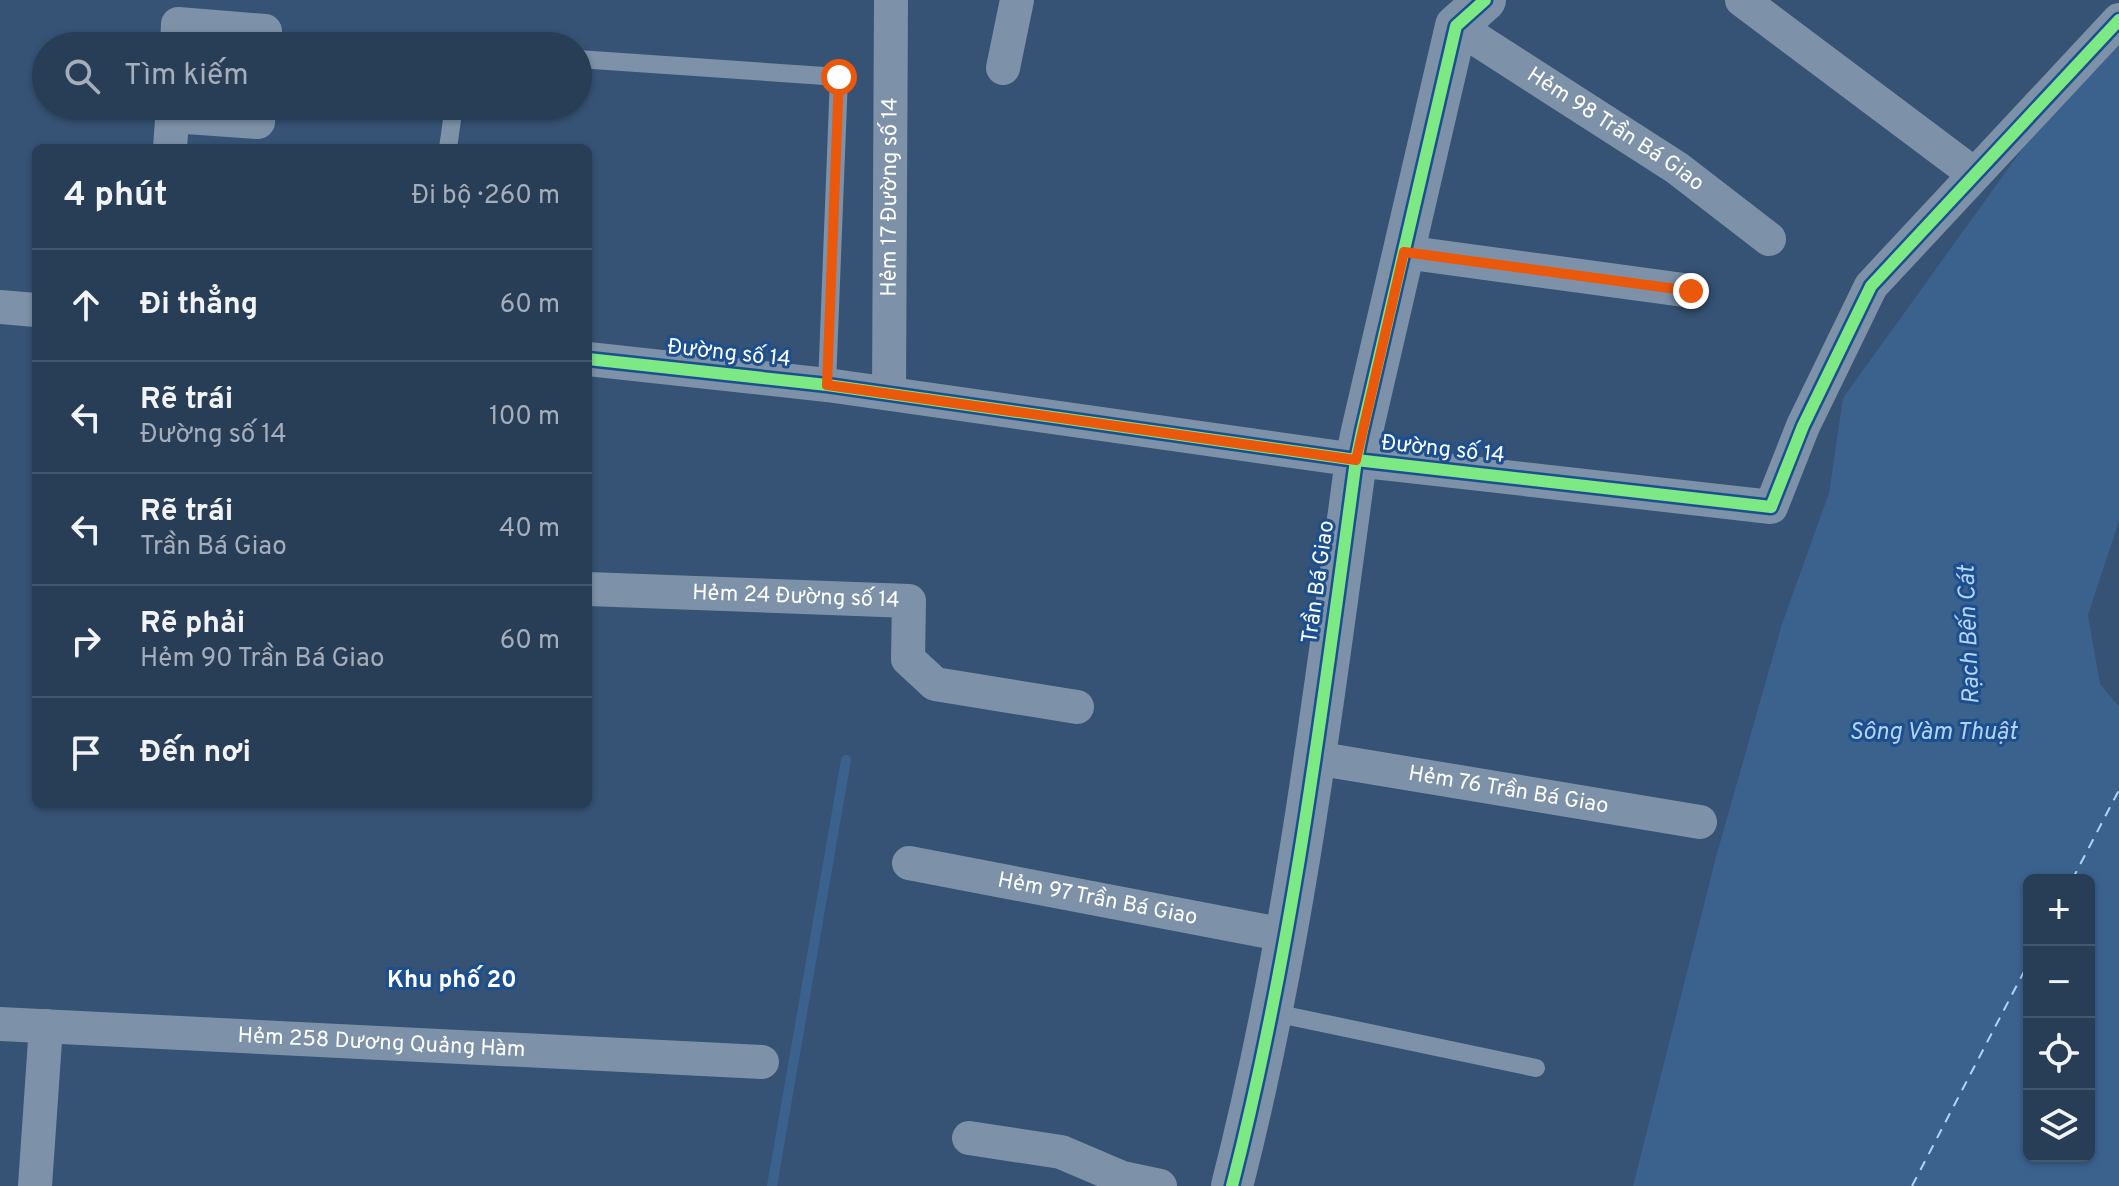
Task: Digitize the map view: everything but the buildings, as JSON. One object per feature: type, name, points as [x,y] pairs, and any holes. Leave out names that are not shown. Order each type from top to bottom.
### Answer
[{"type":"street","name":"Hẻm 17 Đường số 14","points":[[889,393],[891,0]]},
{"type":"street","points":[[1003,68],[1017,0]]},
{"type":"street","points":[[1742,0],[1974,174],[2119,20]]},
{"type":"street","name":"Hẻm 98 Trần Bá Giao","points":[[1470,13],[1769,239]]},
{"type":"street","name":"Trần Bá Giao","points":[[1232,1186],[1285,935],[1315,758],[1356,460],[1404,252],[1470,13]]},
{"type":"street","points":[[178,32],[178,24],[265,32]]},
{"type":"street","points":[[171,123],[258,120]]},
{"type":"street","name":"Đường số 14","points":[[592,359],[889,393],[1356,460],[1771,507],[1803,426],[1871,286],[1974,174]]},
{"type":"street","points":[[1404,252],[1691,291]]},
{"type":"street","points":[[0,307],[32,310]]},
{"type":"street","name":"Hẻm 24 Đường số 14","points":[[592,589],[909,601],[908,659],[935,684],[1077,707]]},
{"type":"street","name":"Hẻm 76 Trần Bá Giao","points":[[1315,758],[1700,822]]},
{"type":"street","name":"Hẻm 97 Trần Bá Giao","points":[[909,863],[1285,935]]},
{"type":"street","name":"Hẻm 258 Dương Quảng Hàm","points":[[0,1024],[762,1062]]},
{"type":"street","points":[[35,1186],[46,1026]]},
{"type":"street","points":[[969,1138],[1061,1152],[1122,1178],[1160,1186]]},
{"type":"lane","points":[[592,60],[839,77],[827,385]]},
{"type":"lane","points":[[449,144],[452,120]]},
{"type":"lane","points":[[1270,1012],[1536,1068]]},
{"type":"water","name":"Sông Vàm Thuật","points":[[2119,42],[2119,521],[2088,615],[2100,684],[2119,706],[2119,1186],[1633,1186],[1716,857],[1782,624],[1829,493],[1843,398],[2051,109]]},
{"type":"waterway","points":[[772,1186],[846,760]]},
{"type":"ferry route","points":[[2075,874],[2119,790]]},
{"type":"ferry route","points":[[1912,1186],[2023,973]]},
{"type":"cycle path","points":[[1232,1186],[1289,916],[1362,431],[1456,26],[1485,0]]},
{"type":"cycle path","points":[[592,359],[827,385],[1356,460],[1771,507],[1803,426],[1871,286],[2119,20]]},
{"type":"district","name":"Khu phố 20","points":[[452,981]]},
{"type":"route","points":[[839,77],[827,385],[1356,460],[1404,252],[1691,291]]},
{"type":"water label","name":"Rạch Bến Cát","points":[[1970,635]]}]
